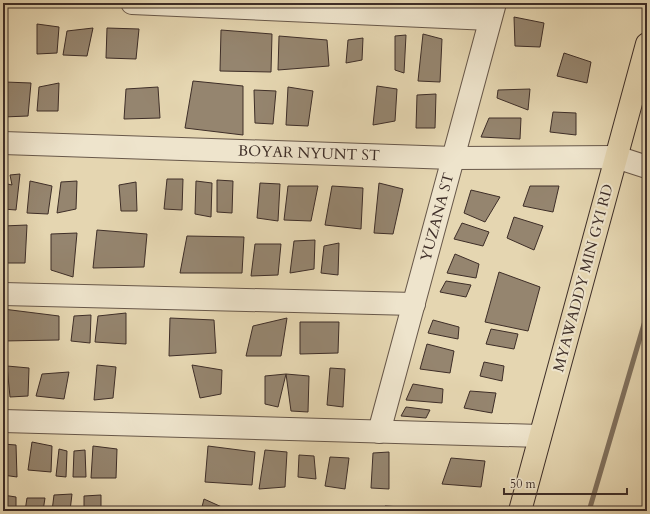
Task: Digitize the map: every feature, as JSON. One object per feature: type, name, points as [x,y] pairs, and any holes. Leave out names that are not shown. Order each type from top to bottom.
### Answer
[{"type":"main road","name":"MYAWADDY MIN GYI RD","points":[[520,511],[647,44]]},
{"type":"street","points":[[132,3],[492,11]]},
{"type":"street","name":"YUZANA ST","points":[[379,432],[492,11]]},
{"type":"street","name":"BOYAR NYUNT ST","points":[[3,143],[453,158],[616,157],[647,167]]},
{"type":"street","points":[[3,294],[414,304]]},
{"type":"street","points":[[3,421],[540,436]]},
{"type":"building","points":[[523,3],[547,3],[547,6]]},
{"type":"building","points":[[3,17],[6,18],[3,62]]},
{"type":"building","points":[[514,17],[544,23],[540,47],[515,46]]},
{"type":"building","points":[[37,24],[59,27],[57,53],[37,54]]},
{"type":"building","points":[[93,28],[87,56],[63,55],[67,31]]},
{"type":"building","points":[[107,28],[139,29],[136,59],[106,58]]},
{"type":"building","points":[[221,30],[272,34],[271,72],[220,71]]},
{"type":"building","points":[[423,34],[442,39],[440,82],[418,81]]},
{"type":"building","points":[[406,35],[404,73],[395,70],[395,36]]},
{"type":"building","points":[[279,36],[327,40],[329,66],[278,70]]},
{"type":"building","points":[[363,38],[362,60],[346,63],[348,40]]},
{"type":"building","points":[[564,53],[591,62],[587,83],[557,76]]},
{"type":"building","points":[[193,81],[243,86],[243,135],[185,128]]},
{"type":"building","points":[[5,82],[31,83],[28,116],[3,117]]},
{"type":"building","points":[[59,83],[58,111],[37,111],[39,87]]},
{"type":"building","points":[[377,86],[397,89],[395,121],[373,125]]},
{"type":"building","points":[[158,87],[160,118],[124,119],[126,89]]},
{"type":"building","points":[[288,87],[313,91],[308,126],[286,125]]},
{"type":"building","points":[[530,89],[528,110],[497,98],[498,90]]},
{"type":"building","points":[[254,90],[276,91],[273,124],[255,123]]},
{"type":"building","points":[[436,94],[435,128],[416,128],[417,95]]},
{"type":"building","points":[[553,112],[576,113],[576,135],[550,132]]},
{"type":"building","points":[[489,118],[521,118],[520,139],[481,137]]},
{"type":"building","points":[[20,174],[16,210],[3,209],[3,183],[12,185],[10,175]]},
{"type":"building","points":[[167,179],[183,179],[182,210],[164,209]]},
{"type":"building","points":[[217,180],[233,181],[232,213],[217,212]]},
{"type":"building","points":[[30,181],[52,186],[48,214],[27,213]]},
{"type":"building","points":[[77,181],[76,209],[57,213],[61,182]]},
{"type":"building","points":[[196,181],[212,183],[211,217],[195,214]]},
{"type":"building","points":[[136,182],[137,211],[121,211],[119,185]]},
{"type":"building","points":[[260,183],[280,184],[278,221],[257,218]]},
{"type":"building","points":[[379,183],[403,189],[393,234],[374,233]]},
{"type":"building","points":[[288,186],[318,186],[311,221],[284,220]]},
{"type":"building","points":[[332,186],[363,188],[361,229],[325,225]]},
{"type":"building","points":[[530,186],[559,186],[553,212],[523,206]]},
{"type":"building","points":[[471,190],[500,197],[485,222],[464,213]]},
{"type":"building","points":[[514,217],[543,226],[534,250],[507,238]]},
{"type":"building","points":[[462,223],[489,232],[483,246],[454,239]]},
{"type":"building","points":[[27,225],[25,263],[3,263],[3,226]]},
{"type":"building","points":[[97,230],[147,234],[144,267],[93,268]]},
{"type":"building","points":[[77,233],[73,277],[51,270],[51,234]]},
{"type":"building","points":[[187,236],[244,237],[242,273],[180,273]]},
{"type":"building","points":[[315,240],[314,269],[290,273],[294,241]]},
{"type":"building","points":[[339,243],[338,275],[321,273],[324,246]]},
{"type":"building","points":[[255,244],[281,244],[278,275],[251,276]]},
{"type":"building","points":[[455,254],[479,264],[476,278],[447,273]]},
{"type":"building","points":[[499,272],[540,287],[528,331],[485,322]]},
{"type":"building","points":[[446,281],[471,285],[466,297],[440,292]]},
{"type":"building","points":[[3,309],[59,316],[59,340],[3,341]]},
{"type":"building","points":[[126,313],[126,344],[95,342],[98,316]]},
{"type":"building","points":[[91,315],[90,343],[71,341],[74,316]]},
{"type":"building","points":[[170,318],[214,320],[216,353],[169,356]]},
{"type":"building","points":[[287,318],[281,356],[246,356],[253,326]]},
{"type":"building","points":[[433,320],[459,327],[458,339],[428,333]]},
{"type":"building","points":[[300,322],[339,322],[338,353],[300,354]]},
{"type":"building","points":[[491,329],[518,334],[514,349],[486,344]]},
{"type":"building","points":[[427,344],[454,351],[450,373],[420,369]]},
{"type":"building","points":[[484,362],[504,366],[502,381],[480,376]]},
{"type":"building","points":[[97,365],[116,367],[113,398],[94,400]]},
{"type":"building","points":[[192,365],[222,370],[221,394],[200,398]]},
{"type":"building","points":[[7,366],[29,368],[28,396],[10,397]]},
{"type":"building","points":[[330,368],[345,369],[343,407],[327,405]]},
{"type":"building","points":[[69,372],[64,399],[36,396],[42,374]]},
{"type":"building","points":[[286,374],[309,376],[308,412],[291,411]]},
{"type":"building","points":[[286,374],[278,407],[265,404],[265,376]]},
{"type":"building","points":[[413,384],[443,389],[442,403],[406,400]]},
{"type":"building","points":[[470,391],[496,393],[492,413],[464,408]]},
{"type":"building","points":[[406,407],[430,410],[426,418],[401,416]]},
{"type":"building","points":[[32,442],[52,446],[51,472],[28,470]]},
{"type":"building","points":[[3,444],[16,445],[17,477],[3,475]]},
{"type":"building","points":[[93,446],[117,449],[116,478],[91,478]]},
{"type":"building","points":[[208,446],[255,452],[252,485],[205,482]]},
{"type":"building","points":[[59,449],[67,451],[66,477],[56,476]]},
{"type":"building","points":[[85,450],[86,477],[73,477],[74,451]]},
{"type":"building","points":[[265,450],[287,452],[285,487],[259,489]]},
{"type":"building","points":[[389,452],[389,489],[371,488],[373,453]]},
{"type":"building","points":[[299,455],[314,456],[316,479],[298,477]]},
{"type":"building","points":[[330,457],[349,458],[345,489],[325,486]]},
{"type":"building","points":[[451,458],[485,461],[481,487],[442,484]]},
{"type":"building","points":[[72,494],[70,511],[52,511],[54,495]]},
{"type":"building","points":[[3,495],[16,497],[16,511],[3,511]]},
{"type":"building","points":[[101,495],[101,511],[84,511],[84,496]]},
{"type":"building","points":[[27,498],[45,498],[43,511],[25,511]]},
{"type":"building","points":[[204,499],[224,508],[223,511],[201,511]]},
{"type":"building","points":[[385,506],[420,508],[420,511],[384,511]]},
{"type":"building","points":[[312,507],[312,511],[292,511],[292,510]]},
{"type":"building","points":[[351,508],[372,509],[372,511],[351,511]]},
{"type":"building","points":[[465,510],[465,511],[435,511]]},
{"type":"waterway","points":[[589,511],[647,314]]}]
